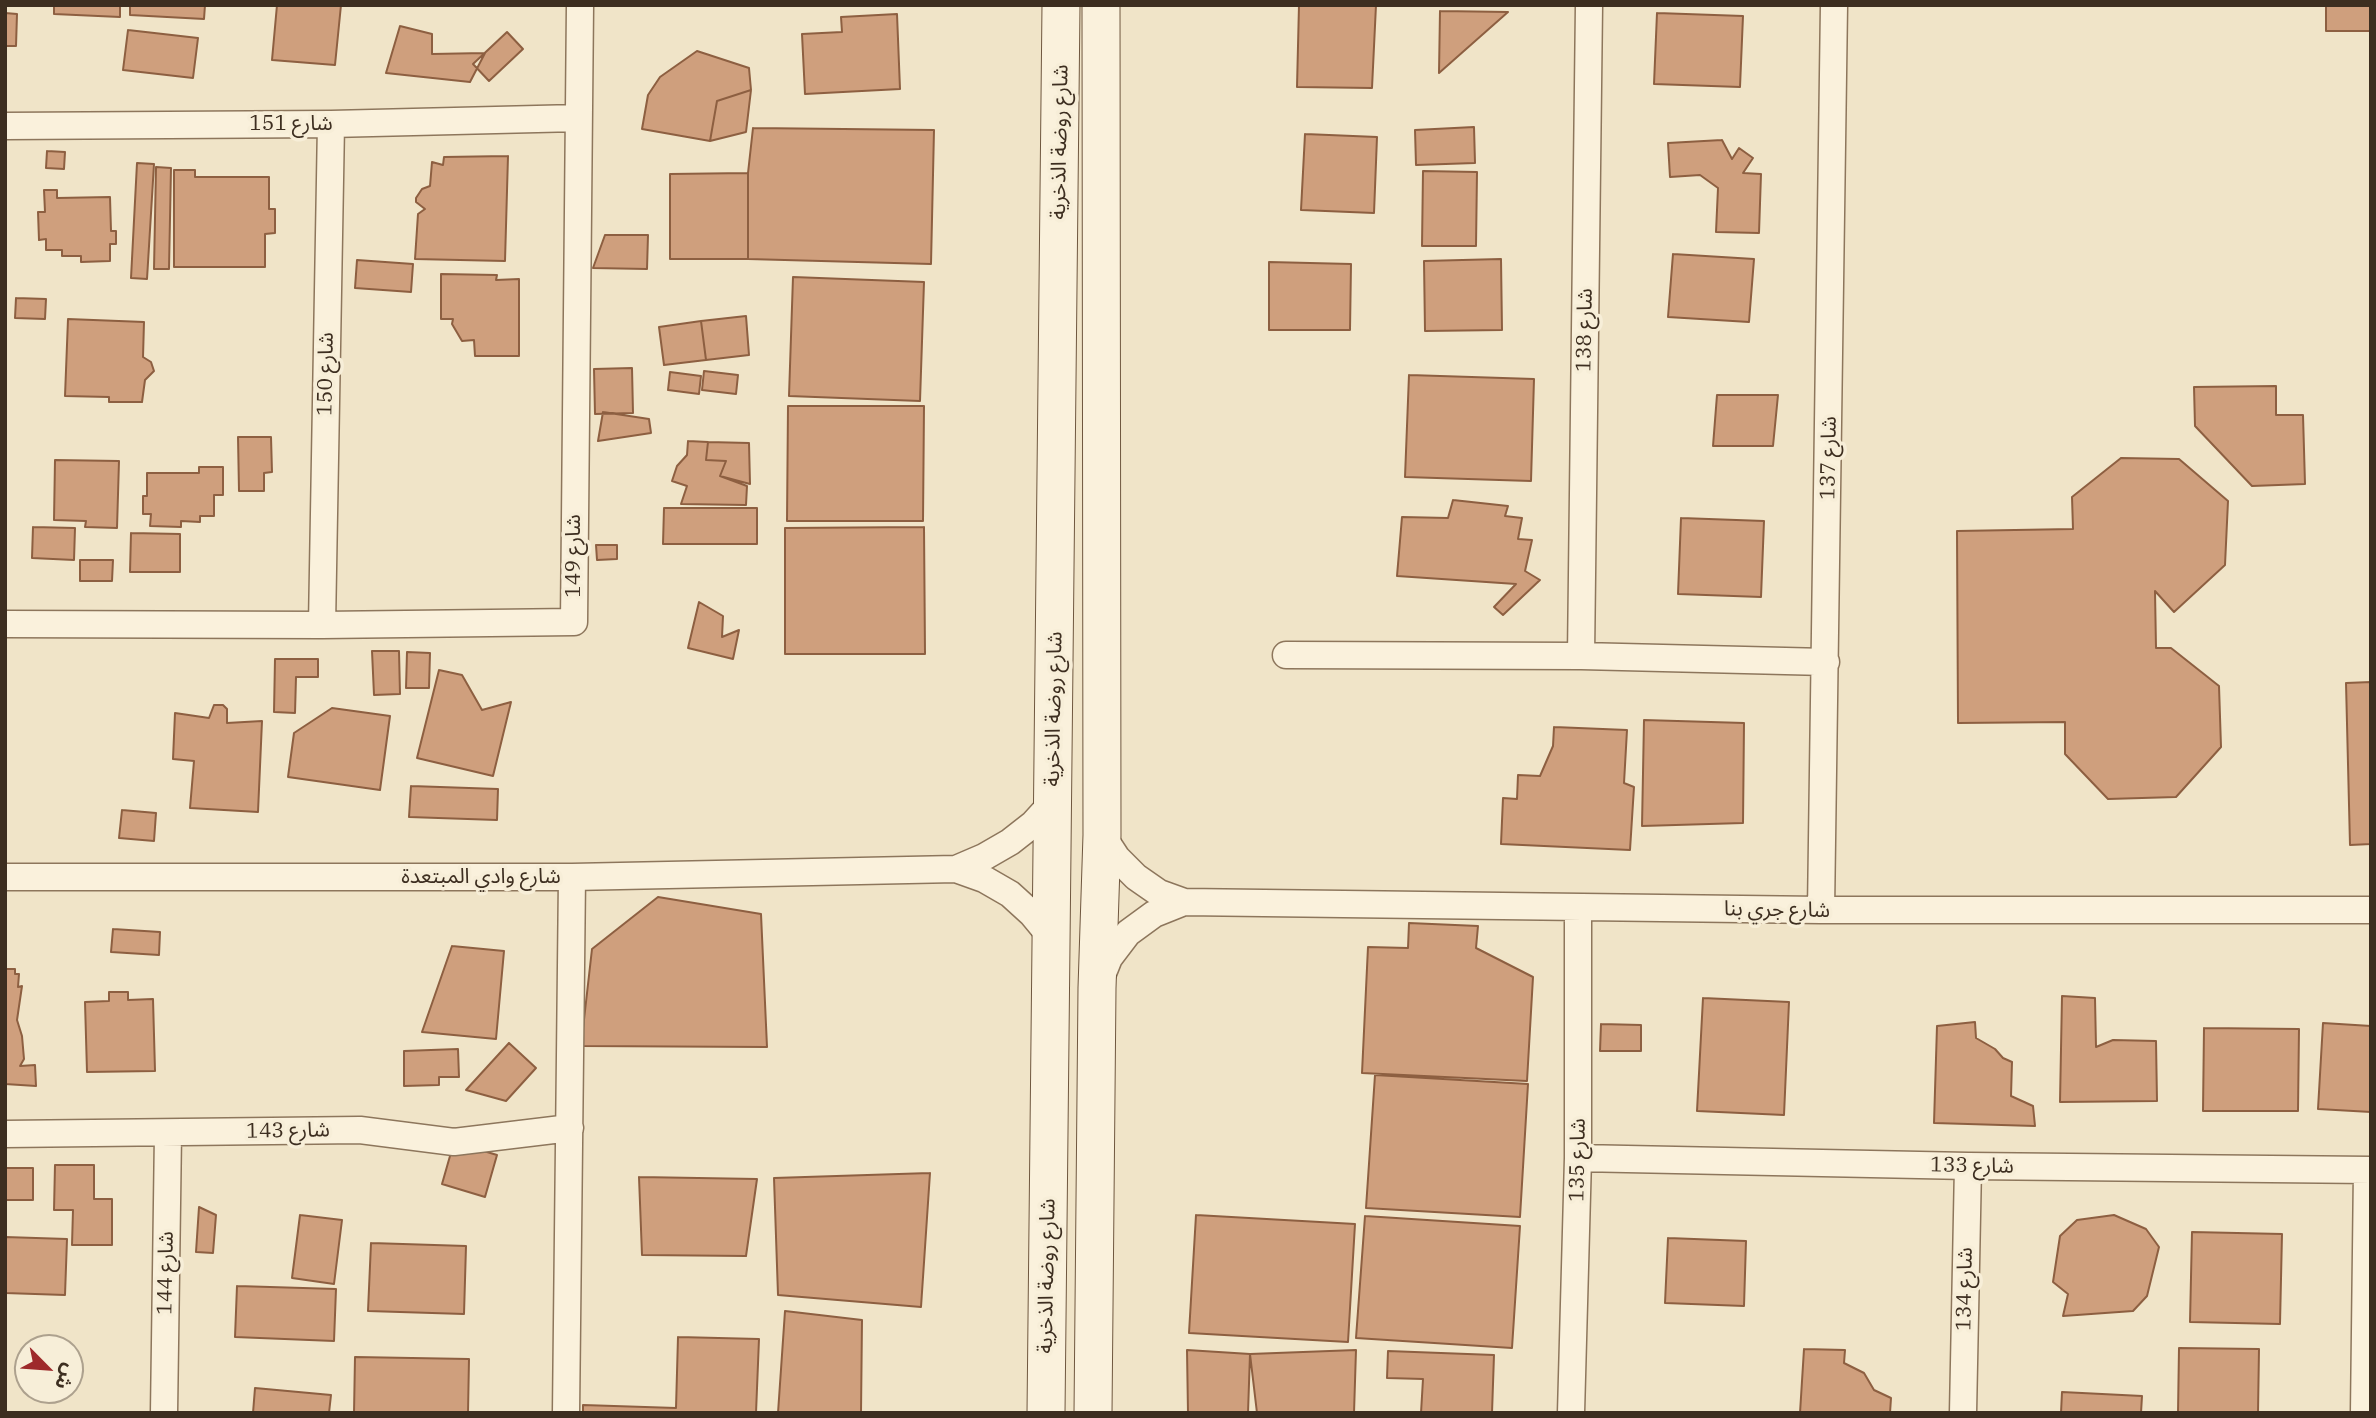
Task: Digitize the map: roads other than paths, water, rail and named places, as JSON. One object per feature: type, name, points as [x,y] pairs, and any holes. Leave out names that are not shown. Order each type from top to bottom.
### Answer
[{"type":"street","name":"شارع 149","points":[[5,624],[322,625],[574,622],[580,5]]},
{"type":"street","name":"شارع روضة الذخرية","points":[[1046,1413],[1061,5]]},
{"type":"street","name":"شارع روضة الذخرية","points":[[1093,1413],[1101,835],[1101,5]]},
{"type":"street","name":"شارع 138","points":[[1581,656],[1589,5]]},
{"type":"street","name":"شارع 137","points":[[1821,910],[1835,5]]},
{"type":"street","name":"شارع 151","points":[[5,125],[331,124],[578,118]]},
{"type":"street","name":"شارع 150","points":[[322,625],[331,124]]},
{"type":"street","points":[[1286,655],[1581,656],[1826,662]]},
{"type":"street","name":"شارع وادي المبتعدة","points":[[956,869],[1010,842],[1053,802]]},
{"type":"street","name":"شارع جري بنا","points":[[1101,835],[1117,858],[1136,877],[1159,892],[1184,902],[1821,910],[2371,910]]},
{"type":"street","name":"شارع وادي المبتعدة","points":[[5,877],[572,877],[956,869],[984,879],[1010,894],[1032,914],[1051,937]]},
{"type":"street","points":[[566,1413],[572,877]]},
{"type":"street","name":"شارع جري بنا","points":[[1097,988],[1109,958],[1128,933],[1154,914],[1184,902]]},
{"type":"street","name":"شارع 135","points":[[1571,1413],[1578,1158],[1578,908]]},
{"type":"street","name":"شارع 143","points":[[5,1134],[359,1130],[454,1142],[570,1128]]},
{"type":"street","name":"شارع 144","points":[[164,1413],[168,1133]]},
{"type":"street","name":"شارع 133","points":[[1578,1158],[2369,1170],[2364,1413]]},
{"type":"street","name":"شارع 134","points":[[1963,1413],[1968,1166]]}]
